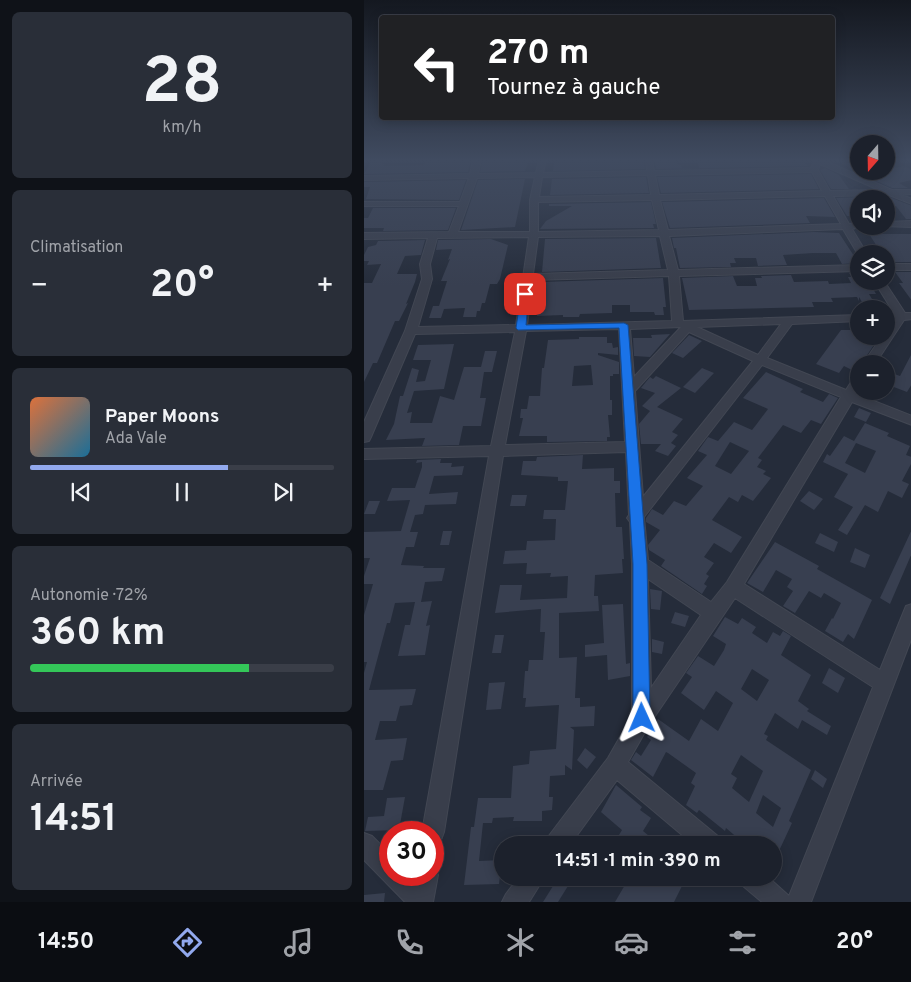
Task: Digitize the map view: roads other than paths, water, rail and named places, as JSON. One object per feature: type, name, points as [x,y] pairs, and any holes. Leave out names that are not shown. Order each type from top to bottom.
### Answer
[{"type":"street","points":[[435,821],[497,451],[521,328],[534,233],[534,202]]},
{"type":"street","points":[[656,202],[674,273],[684,325]]},
{"type":"street","points":[[832,202],[857,245]]},
{"type":"street","points":[[364,204],[464,204],[453,234]]},
{"type":"street","points":[[895,225],[911,224]]},
{"type":"street","points":[[364,247],[367,236],[665,233],[850,226]]},
{"type":"street","points":[[364,437],[411,331],[427,279],[425,264],[433,235]]},
{"type":"street","points":[[895,267],[911,267]]},
{"type":"street","points":[[527,276],[850,268]]},
{"type":"street","points":[[876,355],[906,316],[886,290]]},
{"type":"street","points":[[411,331],[684,325],[850,318]]},
{"type":"street","points":[[636,518],[760,360],[789,320]]},
{"type":"street","points":[[624,325],[640,564],[642,718]]},
{"type":"street","points":[[684,325],[760,360],[911,421]]},
{"type":"street","points":[[629,389],[684,325]]},
{"type":"street","points":[[563,836],[615,765],[642,718],[712,613],[733,587],[850,392]]},
{"type":"street","points":[[364,454],[633,447]]},
{"type":"street","points":[[640,564],[712,613]]},
{"type":"street","points":[[733,587],[885,684]]},
{"type":"street","points":[[799,902],[885,684],[911,612]]},
{"type":"street","points":[[615,765],[700,836]]},
{"type":"street","points":[[364,844],[379,859]]},
{"type":"street","points":[[406,886],[421,901]]},
{"type":"street","points":[[421,901],[424,886]]},
{"type":"street","points":[[514,902],[526,886]]},
{"type":"street","points":[[760,886],[780,902]]}]
